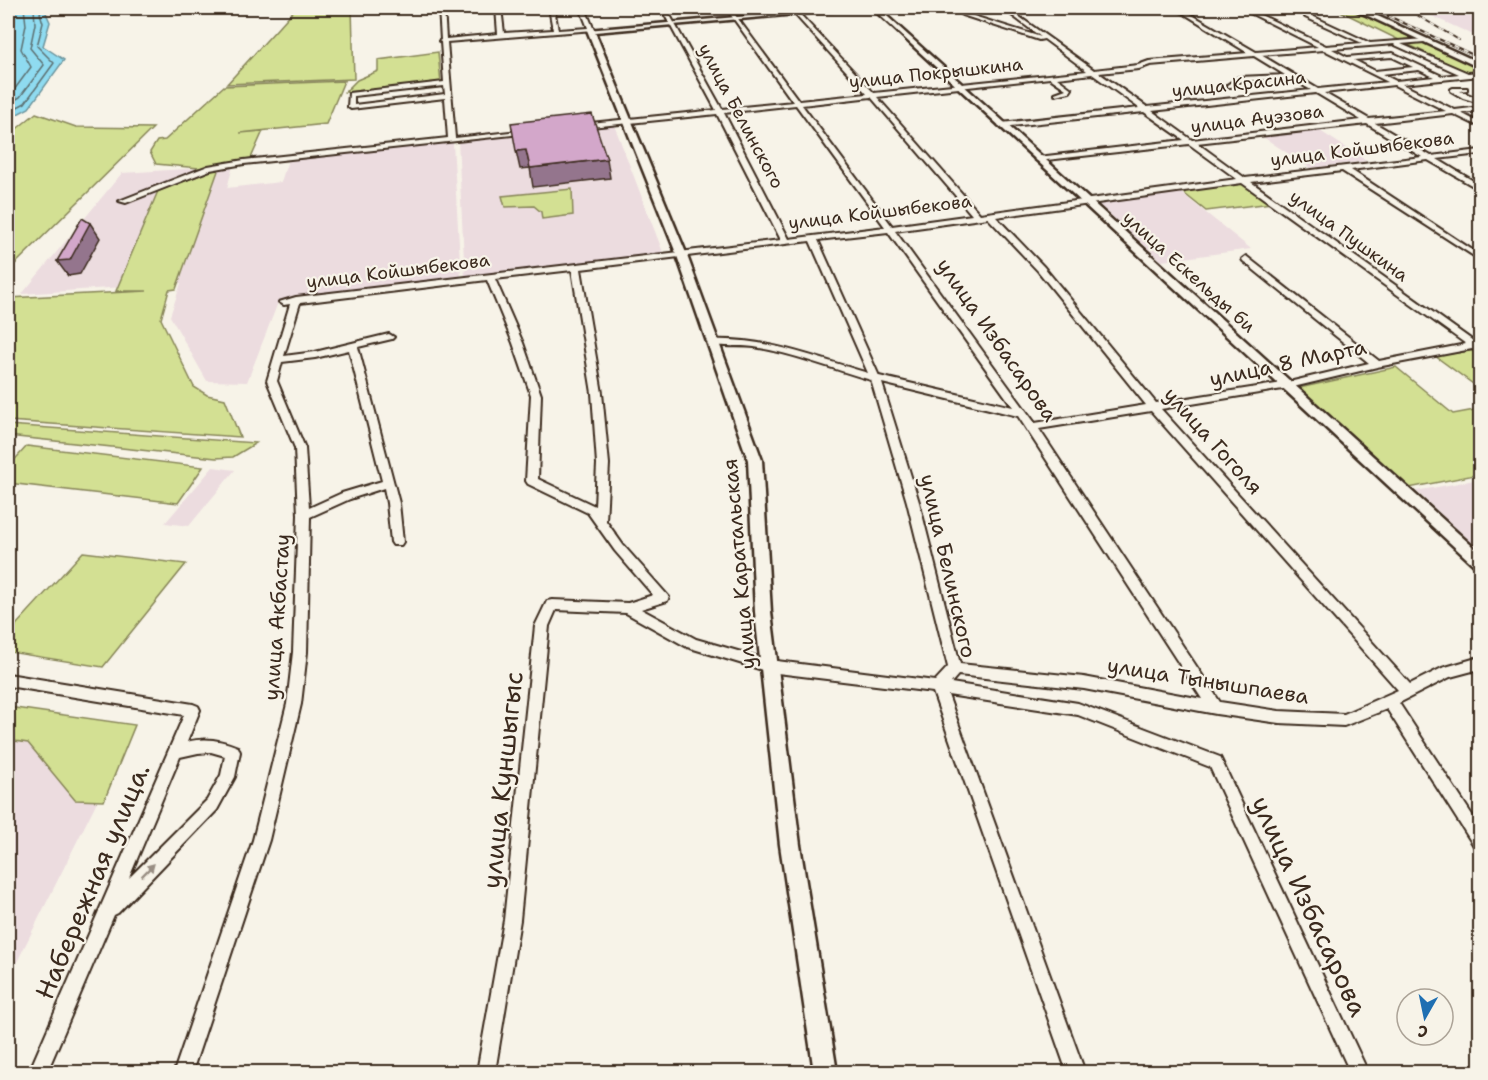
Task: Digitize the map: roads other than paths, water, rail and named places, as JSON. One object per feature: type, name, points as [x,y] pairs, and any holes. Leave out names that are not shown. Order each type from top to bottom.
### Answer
[{"type":"main road","points":[[1355,8],[1480,66]]},
{"type":"street","points":[[441,8],[452,141]]},
{"type":"street","points":[[498,8],[501,35]]},
{"type":"street","points":[[551,8],[556,32]]},
{"type":"street","name":"улица Каратальская","points":[[583,8],[681,253],[755,460],[769,666],[790,845],[825,1072]]},
{"type":"street","name":"улица Белинского","points":[[663,8],[719,110],[786,241]]},
{"type":"street","name":"улица Избасарова","points":[[728,8],[1032,427],[1216,708]]},
{"type":"street","points":[[442,41],[735,18],[793,10],[860,8]]},
{"type":"street","name":"улица Ескельды би","points":[[875,8],[1480,562]]},
{"type":"street","name":"улица Пушкина","points":[[1004,8],[1479,347]]},
{"type":"street","points":[[1177,8],[1258,54],[1480,188]]},
{"type":"street","points":[[1243,8],[1480,125]]},
{"type":"street","points":[[793,10],[873,96],[978,217]]},
{"type":"street","points":[[1312,14],[1307,16],[1369,45]]},
{"type":"street","name":"улица Пушкина","points":[[965,15],[1053,43]]},
{"type":"street","name":"улица Покрышкина","points":[[577,127],[719,110],[798,104],[1139,67],[1149,63],[1424,40]]},
{"type":"street","points":[[1395,42],[1467,76]]},
{"type":"street","points":[[1346,59],[1393,55],[1442,78]]},
{"type":"street","points":[[1374,73],[1420,68]]},
{"type":"street","name":"улица Красина","points":[[1001,125],[1480,74]]},
{"type":"street","points":[[1051,76],[1069,89],[1068,92],[1057,94]]},
{"type":"street","points":[[1229,86],[1239,79],[1292,76]]},
{"type":"street","points":[[446,84],[351,94],[351,107],[447,96]]},
{"type":"street","points":[[1466,89],[1453,90],[1480,101]]},
{"type":"street","name":"улица Ауэзова","points":[[1038,159],[1480,109]]},
{"type":"street","points":[[123,201],[217,167],[244,162],[541,131]]},
{"type":"street","name":"улица Койшыбекова","points":[[290,301],[890,229],[1245,180],[1480,152]]},
{"type":"street","points":[[1342,168],[1480,258]]},
{"type":"street","name":"улица Гоголя","points":[[990,215],[1041,269],[1155,409],[1408,691]]},
{"type":"street","name":"улица Белинского","points":[[813,238],[874,378],[913,502],[955,669],[938,687]]},
{"type":"street","points":[[1246,259],[1377,364]]},
{"type":"street","points":[[576,266],[597,393],[603,464],[600,522]]},
{"type":"street","points":[[490,277],[518,343],[536,395],[532,481],[592,510],[600,522]]},
{"type":"street","name":"улица Акбастау","points":[[183,1072],[261,840],[294,704],[300,652],[304,515],[300,448],[272,381],[290,301]]},
{"type":"street","points":[[278,360],[315,355],[389,337]]},
{"type":"street","points":[[713,343],[732,340],[773,348],[874,378],[1022,413]]},
{"type":"street","points":[[353,346],[388,483],[398,542]]},
{"type":"street","name":"улица 8 Марта","points":[[1032,427],[1289,386],[1377,364],[1479,347]]},
{"type":"street","points":[[304,515],[346,496],[388,483]]},
{"type":"street","name":"улица Куншыгыс","points":[[486,1072],[512,920],[542,626],[552,605],[628,608],[663,597],[619,548],[600,522]]},
{"type":"street","points":[[628,608],[692,643],[769,666],[938,687],[1076,1072]]},
{"type":"street","name":"улица Тынышпаева","points":[[955,669],[1084,683],[1216,708],[1279,717],[1344,720],[1390,701],[1447,672],[1480,663]]},
{"type":"street","name":"Набережная улица.","points":[[8,680],[194,710],[38,1072]]},
{"type":"street","name":"улица Избасарова","points":[[938,687],[1087,712],[1215,762],[1359,1072]]},
{"type":"street","points":[[1390,701],[1480,840]]},
{"type":"street","points":[[106,912],[212,805],[228,777],[233,752],[221,746],[198,744],[176,752]]},
{"type":"water","points":[[8,8],[52,8],[46,13],[50,22],[43,46],[64,60],[29,108],[8,119]]},
{"type":"railway","points":[[1371,8],[1480,58]]},
{"type":"railway","points":[[1405,8],[1459,40]]}]
